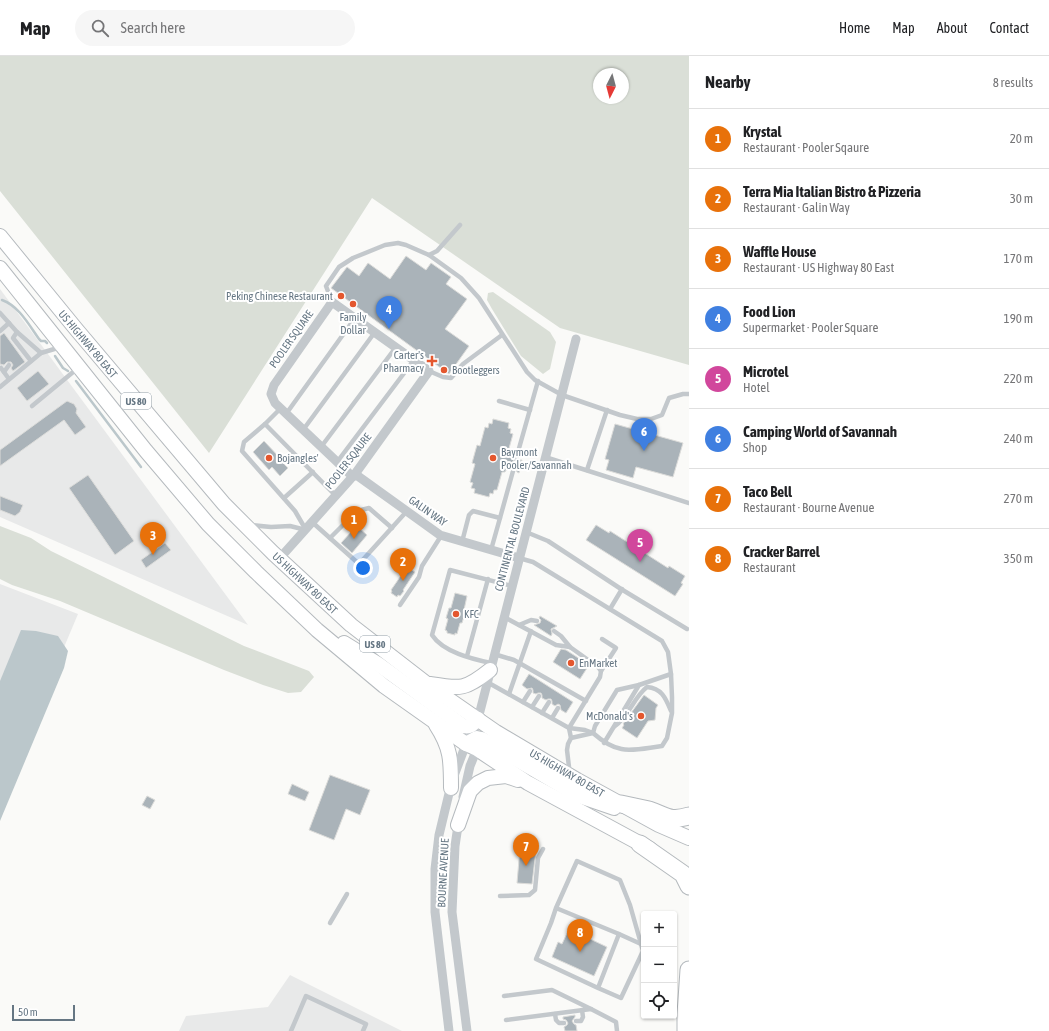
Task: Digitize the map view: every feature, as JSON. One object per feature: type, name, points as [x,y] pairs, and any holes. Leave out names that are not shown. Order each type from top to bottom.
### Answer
[{"type":"highway","points":[[621,804],[650,811],[670,819],[689,816]]},
{"type":"highway","points":[[640,844],[683,874],[689,886]]},
{"type":"highway","points":[[686,1031],[689,970]]},
{"type":"main road","name":"US HIGHWAY 80 EAST","points":[[0,236],[147,414],[224,504],[351,625],[426,684],[496,732],[621,804],[660,825],[689,838]]},
{"type":"main road","name":"US HIGHWAY 80 EAST","points":[[1,273],[63,346],[146,451],[208,524],[303,616],[384,686],[434,721],[474,744],[528,783],[689,869]]},
{"type":"main road","points":[[303,616],[378,664],[463,726],[468,727],[478,719]]},
{"type":"main road","points":[[426,684],[452,688],[465,686],[476,681],[489,672]]},
{"type":"main road","points":[[434,721],[447,745],[451,760],[451,788]]},
{"type":"main road","points":[[474,744],[482,739],[579,796],[660,825]]},
{"type":"main road","points":[[458,825],[470,791],[478,783],[488,778],[506,776],[528,783]]},
{"type":"street","points":[[332,302],[429,371]]},
{"type":"street","name":"POOLER SQUARE","points":[[332,302],[274,385],[271,394],[274,403],[336,462],[354,475]]},
{"type":"street","name":"CONTINENTAL BOULEVARD","points":[[474,744],[489,672],[576,339]]},
{"type":"street","name":"POOLER SQAURE","points":[[280,559],[354,475],[429,371]]},
{"type":"street","name":"GALIN WAY","points":[[354,475],[441,536],[519,558]]},
{"type":"street","name":"BOURNE AVENUE","points":[[449,1031],[435,912],[436,869],[440,836],[451,788],[474,744]]},
{"type":"street","name":"BOURNE AVENUE","points":[[467,1031],[452,912],[455,846],[462,800],[474,744]]},
{"type":"lane","points":[[429,255],[437,251],[460,225]]},
{"type":"lane","points":[[332,302],[326,286],[338,267],[353,258],[385,245],[398,243],[406,245],[429,255],[461,278],[479,298],[527,372],[538,381],[562,395],[637,419],[651,419],[662,415],[669,398],[689,394]]},
{"type":"lane","points":[[0,313],[17,332],[41,353]]},
{"type":"lane","points":[[306,530],[295,511],[242,451],[244,442],[283,411],[355,318]]},
{"type":"lane","points":[[0,331],[9,323]]},
{"type":"lane","points":[[17,332],[12,340],[20,351],[31,361]]},
{"type":"lane","points":[[304,430],[375,332]]},
{"type":"lane","points":[[429,371],[443,377],[451,378],[463,364],[502,335]]},
{"type":"lane","points":[[0,387],[41,353],[63,346]]},
{"type":"lane","points":[[321,447],[396,347]]},
{"type":"lane","points":[[336,462],[414,360]]},
{"type":"lane","points":[[9,365],[2,370],[9,379]]},
{"type":"lane","points":[[32,406],[79,367]]},
{"type":"lane","points":[[516,459],[538,381]]},
{"type":"lane","points":[[498,401],[530,410]]},
{"type":"lane","points":[[587,470],[607,410]]},
{"type":"lane","points":[[265,424],[336,496]]},
{"type":"lane","points":[[545,457],[689,503]]},
{"type":"lane","points":[[491,550],[513,471]]},
{"type":"lane","points":[[284,498],[313,472]]},
{"type":"lane","points":[[330,538],[357,511],[369,508],[392,528]]},
{"type":"lane","points":[[312,522],[359,564],[407,511]]},
{"type":"lane","points":[[462,542],[469,515],[473,511],[500,518]]},
{"type":"lane","points":[[244,524],[271,527],[290,526],[306,530]]},
{"type":"lane","points":[[526,532],[548,541],[687,629]]},
{"type":"lane","points":[[400,605],[419,577],[422,566],[441,536]]},
{"type":"lane","points":[[512,586],[450,570],[432,635],[436,642],[446,648],[467,656],[489,672],[509,694],[570,728],[585,730],[593,733],[604,743],[624,751],[662,746],[667,738],[672,713],[671,674],[668,652],[662,641],[533,562],[519,558]]},
{"type":"lane","points":[[467,656],[488,579]]},
{"type":"lane","points":[[610,609],[622,589]]},
{"type":"lane","points":[[504,617],[556,645],[570,647]]},
{"type":"lane","points":[[519,625],[530,620],[537,621]]},
{"type":"lane","points":[[509,694],[531,631]]},
{"type":"lane","points":[[554,631],[561,636],[570,647],[598,667],[601,671]]},
{"type":"lane","points":[[567,774],[569,767],[567,750],[571,738],[570,728],[600,677],[601,671],[616,648],[602,639]]},
{"type":"lane","points":[[494,654],[514,660],[539,677],[550,680],[586,700]]},
{"type":"lane","points":[[593,733],[595,726],[617,690],[639,686],[671,674]]},
{"type":"lane","points":[[546,685],[550,680]]},
{"type":"lane","points":[[556,691],[560,686]]},
{"type":"lane","points":[[604,743],[639,686]]},
{"type":"lane","points":[[613,728],[622,721],[642,691],[647,687],[655,687],[659,690],[665,698],[672,713]]},
{"type":"lane","points":[[523,702],[530,691]]},
{"type":"lane","points":[[566,697],[569,691]]},
{"type":"lane","points":[[532,707],[539,696]]},
{"type":"lane","points":[[542,713],[549,702]]},
{"type":"lane","points":[[552,718],[558,708]]},
{"type":"lane","points":[[571,738],[593,733]]},
{"type":"lane","points":[[500,896],[529,895],[535,890],[538,858],[543,849]]},
{"type":"lane","points":[[641,941],[630,905],[620,880],[577,861],[556,908],[536,960],[621,998],[643,950],[642,947]]},
{"type":"lane","points":[[330,923],[347,894]]},
{"type":"lane","points":[[556,908],[641,944]]},
{"type":"lane","points":[[598,988],[619,934]]},
{"type":"lane","points":[[504,996],[552,990],[616,1022],[618,1031]]},
{"type":"lane","points":[[291,1031],[306,996],[366,1024],[363,1031]]},
{"type":"lane","points":[[506,1020],[591,1009]]},
{"type":"lane","points":[[576,1021],[581,1020],[583,1017],[582,1010]]},
{"type":"lane","points":[[555,1014],[556,1020],[559,1023],[564,1023]]},
{"type":"shaded area","points":[[0,56],[689,56],[689,365],[560,328],[372,198],[209,453],[0,191]]},
{"type":"shaded area","points":[[0,289],[248,625],[0,517]]},
{"type":"shaded area","points":[[493,292],[550,332],[556,342],[550,369],[543,374],[521,356],[492,309],[487,300],[488,293]]},
{"type":"shaded area","points":[[0,526],[31,538],[51,551],[244,646],[309,671],[314,677],[301,692],[288,693],[224,670],[60,601],[12,585],[0,579]]},
{"type":"shaded area","points":[[0,584],[78,614],[0,799]]},
{"type":"shaded area","points":[[21,630],[36,631],[58,636],[68,651],[64,668],[0,821],[0,681]]},
{"type":"shaded area","points":[[290,975],[402,1031],[179,1031],[186,1016],[268,1007]]},
{"type":"building","points":[[406,256],[426,270],[431,263],[451,277],[446,284],[467,299],[445,329],[469,346],[449,374],[331,288],[347,267],[359,276],[368,263],[390,279]]},
{"type":"building","points":[[4,333],[25,362],[13,371],[11,368],[13,365],[11,362],[7,362],[4,365],[0,364],[0,336]]},
{"type":"building","points":[[38,371],[49,384],[27,401],[17,388]]},
{"type":"building","points":[[67,401],[74,404],[77,409],[76,413],[86,427],[75,435],[64,420],[0,466],[0,450]]},
{"type":"building","name":"Baymont Pooler/Savannah","points":[[493,419],[509,423],[508,428],[511,429],[510,433],[513,434],[508,452],[511,453],[510,457],[515,462],[522,460],[519,473],[514,467],[502,472],[497,490],[494,490],[493,494],[490,493],[489,497],[474,493],[475,489],[471,488],[473,483],[470,482],[475,464],[472,463],[477,445],[480,446],[485,427],[488,428],[489,423],[492,424]]},
{"type":"building","points":[[615,424],[683,443],[673,477],[636,467],[633,478],[606,470],[609,460],[605,459]]},
{"type":"building","name":"Bojangles'","points":[[264,441],[288,468],[280,476],[272,467],[269,470],[253,452]]},
{"type":"building","points":[[88,475],[134,541],[115,555],[69,488]]},
{"type":"building","points":[[0,496],[23,505],[20,512],[15,516],[0,510]]},
{"type":"building","points":[[596,525],[609,533],[610,531],[668,568],[669,566],[685,576],[681,583],[683,584],[675,596],[586,540]]},
{"type":"building","points":[[358,527],[367,535],[352,553],[341,543]]},
{"type":"building","points":[[165,543],[171,550],[146,568],[141,560]]},
{"type":"building","points":[[407,567],[415,572],[403,590],[404,591],[397,597],[391,593],[391,590]]},
{"type":"building","name":"KFC","points":[[455,593],[467,596],[464,610],[466,610],[462,623],[460,623],[457,634],[455,633],[455,635],[447,633],[445,630],[448,619],[446,618],[449,608],[451,608]]},
{"type":"building","points":[[540,616],[557,626],[551,629],[551,636],[534,625],[540,623]]},
{"type":"building","name":"EnMarket","points":[[561,649],[566,650],[589,665],[580,679],[553,662]]},
{"type":"building","name":"EnMarket","points":[[529,674],[573,702],[566,713],[561,710],[560,705],[558,704],[555,706],[552,704],[551,699],[546,700],[542,698],[541,693],[533,693],[532,688],[527,689],[522,685]]},
{"type":"building","name":"McDonald's","points":[[644,695],[658,705],[656,708],[655,720],[648,721],[637,738],[622,728],[624,725],[623,724]]},
{"type":"building","points":[[330,775],[370,790],[360,815],[346,809],[334,840],[309,830]]},
{"type":"building","points":[[292,784],[309,792],[305,801],[288,794]]},
{"type":"building","points":[[147,796],[155,800],[150,809],[142,805]]},
{"type":"building","points":[[520,848],[536,850],[532,884],[517,883]]},
{"type":"building","points":[[569,929],[607,947],[594,976],[552,957],[558,942],[562,944]]},
{"type":"building","points":[[575,1015],[572,1021],[576,1025],[577,1031],[565,1031],[564,1027],[568,1023],[563,1019],[563,1017]]},
{"type":"waterway","points":[[2,300],[19,311],[39,339],[47,343]]},
{"type":"waterway","points":[[55,356],[63,368],[68,371]]},
{"type":"waterway","points":[[76,381],[141,467]]},
{"type":"place","name":"Peking Chinese Restaurant","points":[[341,296]]},
{"type":"place","name":"Family Dollar","points":[[353,304]]},
{"type":"place","name":"Food Lion","points":[[389,329]]},
{"type":"place","name":"Carter's Pharmacy","points":[[432,361]]},
{"type":"place","name":"Bootleggers","points":[[444,370]]},
{"type":"place","name":"Camping World of Savannah","points":[[644,451]]},
{"type":"place","name":"Bojangles'","points":[[269,458]]},
{"type":"place","name":"Baymont Pooler/Savannah","points":[[493,458]]},
{"type":"place","name":"Krystal","points":[[354,539]]},
{"type":"place","name":"Waffle House","points":[[153,555]]},
{"type":"place","name":"Microtel","points":[[640,562]]},
{"type":"place","name":"Terra Mia Italian Bistro & Pizzeria","points":[[403,581]]},
{"type":"place","name":"KFC","points":[[456,614]]},
{"type":"place","name":"EnMarket","points":[[571,663]]},
{"type":"place","name":"McDonald's","points":[[641,716]]},
{"type":"place","name":"Taco Bell","points":[[526,866]]},
{"type":"place","name":"Cracker Barrel","points":[[580,952]]}]
